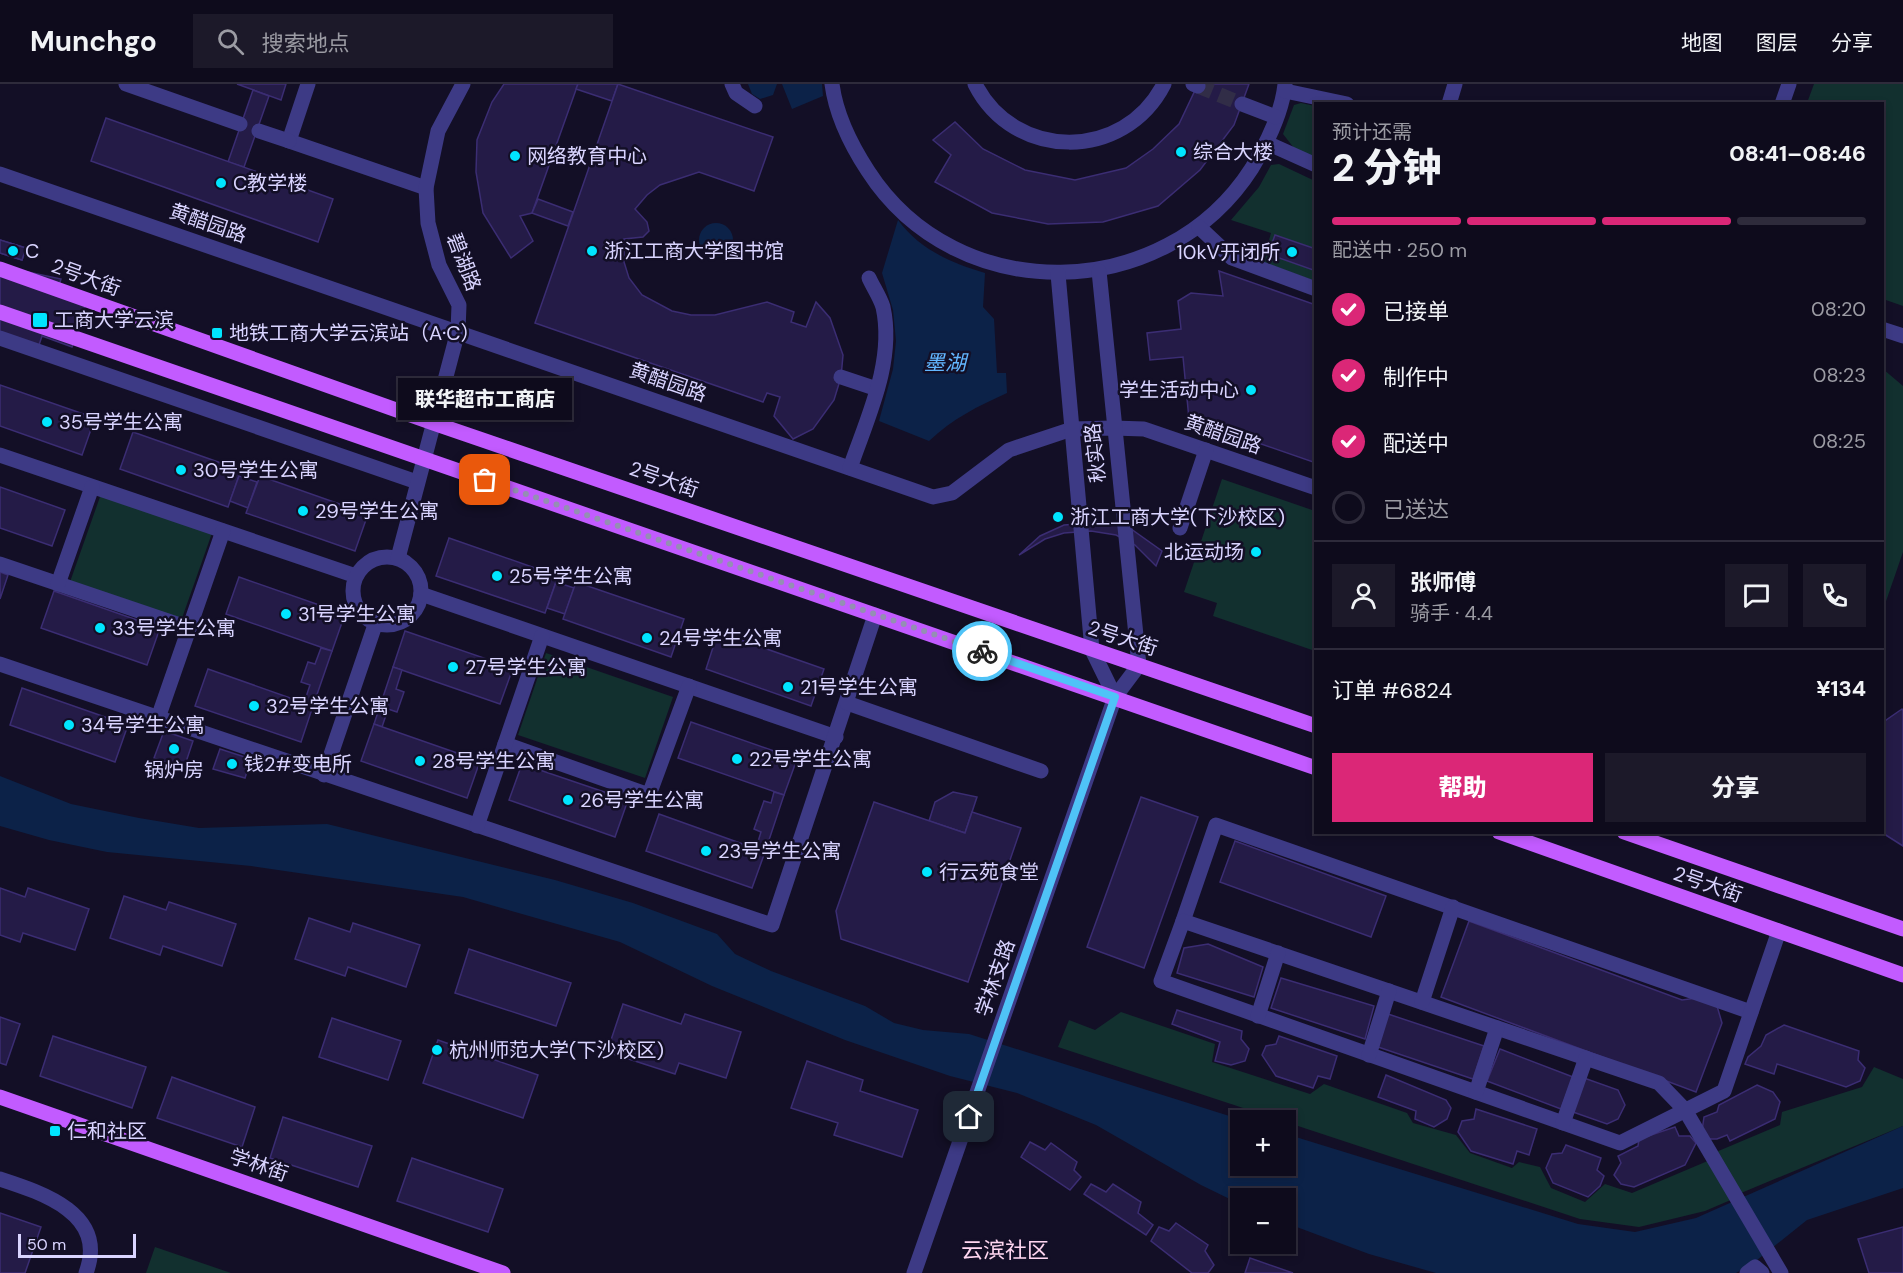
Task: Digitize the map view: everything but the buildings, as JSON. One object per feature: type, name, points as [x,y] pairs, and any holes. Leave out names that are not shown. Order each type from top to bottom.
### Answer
[{"type":"main road","name":"2号大街","points":[[0,269],[434,423],[1314,725]]},
{"type":"main road","points":[[0,312],[1314,767]]},
{"type":"main road","name":"2号大街","points":[[1505,834],[1903,975]]},
{"type":"main road","name":"2号大街","points":[[1630,834],[1903,929]]},
{"type":"main road","name":"学林街","points":[[0,1097],[503,1273]]},
{"type":"street","points":[[126,84],[240,124]]},
{"type":"street","points":[[290,141],[308,84]]},
{"type":"street","name":"碧湖路","points":[[398,558],[458,331],[459,305],[438,265],[428,223],[426,188],[438,131],[464,84]]},
{"type":"street","points":[[732,84],[736,93],[755,106]]},
{"type":"street","points":[[832,84],[833,96],[850,144],[878,187],[915,224],[958,251],[989,262],[1007,268],[1058,274],[1099,271],[1151,255],[1199,227],[1238,189],[1267,143],[1285,87],[1340,102]]},
{"type":"street","points":[[975,84],[995,112],[1021,132],[1053,142],[1086,142],[1117,132],[1144,113],[1164,84]]},
{"type":"street","points":[[1450,102],[1455,84]]},
{"type":"street","points":[[1783,102],[1789,84]]},
{"type":"street","points":[[1242,104],[1276,117]]},
{"type":"street","points":[[259,131],[426,188]]},
{"type":"street","points":[[1267,143],[1314,164]]},
{"type":"street","name":"黄醋园路","points":[[0,174],[933,497],[952,493],[1009,450],[1072,429],[1144,429],[1314,487]]},
{"type":"street","points":[[1199,227],[1232,258],[1314,288]]},
{"type":"street","name":"秋实路","points":[[1099,271],[1113,428],[1140,665]]},
{"type":"street","name":"秋实路","points":[[1058,274],[1092,650],[1115,697]]},
{"type":"street","points":[[850,468],[877,390],[885,356],[886,332],[882,305],[869,278]]},
{"type":"street","points":[[1884,330],[1903,336]]},
{"type":"street","points":[[0,338],[417,482]]},
{"type":"street","points":[[841,377],[877,390]]},
{"type":"street","points":[[1180,528],[1206,450]]},
{"type":"street","points":[[0,455],[356,576]]},
{"type":"street","points":[[58,584],[92,487]]},
{"type":"street","points":[[158,718],[223,531]]},
{"type":"street","points":[[376,558],[398,558],[416,573],[421,594],[418,605],[403,621],[392,624],[376,622],[362,614],[356,604],[353,593],[356,576],[366,564],[376,558]]},
{"type":"street","points":[[0,564],[189,628]]},
{"type":"street","points":[[421,594],[836,736]]},
{"type":"street","points":[[0,664],[772,925],[875,615]]},
{"type":"street","points":[[324,775],[376,622]]},
{"type":"street","points":[[477,826],[542,636]]},
{"type":"street","points":[[1115,697],[1140,665]]},
{"type":"street","points":[[505,744],[650,795],[689,686]]},
{"type":"street","name":"学林支路","points":[[914,1273],[1115,697]]},
{"type":"street","points":[[847,703],[1041,771]]},
{"type":"street","points":[[1751,1012],[1216,825],[1161,981],[1620,1143],[1724,1091],[1779,931]]},
{"type":"street","points":[[1422,1002],[1453,908]]},
{"type":"street","points":[[1183,921],[1659,1083],[1685,1110],[1781,1272]]},
{"type":"street","points":[[1258,1016],[1278,953]]},
{"type":"street","points":[[1370,1055],[1389,991]]},
{"type":"street","points":[[1476,1092],[1497,1028]]},
{"type":"street","points":[[1563,1123],[1586,1058]]},
{"type":"street","points":[[0,1179],[41,1193],[63,1205],[80,1221],[90,1242],[91,1261],[86,1273]]},
{"type":"street","points":[[1747,1273],[1755,1267],[1762,1273]]},
{"type":"green space","points":[[1814,84],[1903,84],[1903,306],[1884,299],[1884,102],[1807,102]]},
{"type":"green space","points":[[1301,103],[1314,106],[1314,158],[1294,148],[1283,134],[1294,105]]},
{"type":"green space","points":[[1279,164],[1314,181],[1314,281],[1263,262],[1271,233],[1231,220],[1259,187],[1271,165]]},
{"type":"green space","points":[[1884,370],[1903,386],[1903,552],[1884,607]]},
{"type":"green space","name":"北运动场","points":[[1222,479],[1314,511],[1314,651],[1213,616],[1217,603],[1184,592]]},
{"type":"green space","points":[[101,494],[212,533],[181,621],[70,582]]},
{"type":"green space","points":[[546,653],[673,697],[645,778],[518,735]]},
{"type":"green space","points":[[1121,1012],[1215,1044],[1212,1062],[1310,1094],[1324,1084],[1407,1113],[1413,1123],[1456,1135],[1470,1153],[1512,1168],[1519,1162],[1540,1167],[1551,1188],[1585,1202],[1605,1184],[1632,1193],[1710,1160],[1733,1199],[1705,1211],[1639,1227],[1580,1219],[1296,1125],[1296,1110],[1249,1110],[1058,1047],[1069,1020],[1095,1030]]},
{"type":"green space","points":[[1874,1067],[1903,1079],[1903,1126],[1741,1193],[1716,1152],[1780,1125],[1782,1112],[1862,1087]]},
{"type":"green space","points":[[155,1247],[231,1273],[146,1273]]},
{"type":"water","points":[[748,84],[777,84],[773,95],[760,99],[752,94]]},
{"type":"water","points":[[782,84],[822,84],[823,96],[792,109]]},
{"type":"water","name":"墨湖","points":[[898,220],[916,239],[937,254],[985,273],[983,307],[994,319],[997,373],[1006,373],[1007,393],[966,414],[929,441],[879,421],[893,369],[896,341],[893,310],[882,273]]},
{"type":"water","points":[[716,223],[728,228],[733,240],[728,252],[716,257],[704,252],[699,240],[704,228]]},
{"type":"water","points":[[0,776],[71,804],[139,818],[199,828],[327,824],[555,880],[633,903],[717,934],[735,954],[771,971],[865,1006],[894,1023],[923,1030],[969,1034],[1230,1116],[1230,1176],[1296,1176],[1296,1137],[1578,1224],[1635,1232],[1696,1218],[1903,1126],[1903,1188],[1807,1220],[1752,1264],[1736,1273],[1436,1273],[1369,1254],[1296,1227],[1296,1188],[1230,1188],[1230,1199],[1096,1125],[1017,1093],[950,1076],[845,1040],[712,986],[620,942],[463,897],[251,866],[107,852],[49,840],[0,826]]},
{"type":"tunnel","points":[[1198,86],[1242,104]]},
{"type":"way so far","points":[[485,480],[982,651]]},
{"type":"place","name":"综合大楼","points":[[1181,152]]},
{"type":"place","name":"网络教育中心","points":[[515,156]]},
{"type":"place","name":"C教学楼","points":[[221,183]]},
{"type":"place","name":"C","points":[[13,251]]},
{"type":"place","name":"浙江工商大学图书馆","points":[[592,251]]},
{"type":"place","name":"10kV开闭所","points":[[1292,252]]},
{"type":"place","name":"工商大学云滨","points":[[40,320]]},
{"type":"place","name":"地铁工商大学云滨站（A·C）","points":[[217,333]]},
{"type":"place","name":"学生活动中心","points":[[1251,390]]},
{"type":"place","name":"35号学生公寓","points":[[47,422]]},
{"type":"place","name":"30号学生公寓","points":[[181,470]]},
{"type":"place","name":"联华超市工商店","points":[[485,480]]},
{"type":"place","name":"29号学生公寓","points":[[303,511]]},
{"type":"place","name":"浙江工商大学(下沙校区)","points":[[1058,517]]},
{"type":"place","name":"北运动场","points":[[1256,552]]},
{"type":"place","name":"25号学生公寓","points":[[497,576]]},
{"type":"place","name":"31号学生公寓","points":[[286,614]]},
{"type":"place","name":"33号学生公寓","points":[[100,628]]},
{"type":"place","name":"24号学生公寓","points":[[647,638]]},
{"type":"place","name":"27号学生公寓","points":[[453,667]]},
{"type":"place","name":"21号学生公寓","points":[[788,687]]},
{"type":"place","name":"32号学生公寓","points":[[254,706]]},
{"type":"place","name":"34号学生公寓","points":[[69,725]]},
{"type":"place","name":"锅炉房","points":[[174,749]]},
{"type":"place","name":"22号学生公寓","points":[[737,759]]},
{"type":"place","name":"28号学生公寓","points":[[420,761]]},
{"type":"place","name":"钱2#变电所","points":[[232,764]]},
{"type":"place","name":"26号学生公寓","points":[[568,800]]},
{"type":"place","name":"23号学生公寓","points":[[706,851]]},
{"type":"place","name":"行云苑食堂","points":[[927,872]]},
{"type":"place","name":"杭州师范大学(下沙校区)","points":[[437,1050]]},
{"type":"place","name":"仁和社区","points":[[55,1131]]},
{"type":"district","name":"云滨社区","points":[[1005,1250]]},
{"type":"route","points":[[969,1117],[1115,697],[982,651]]}]
